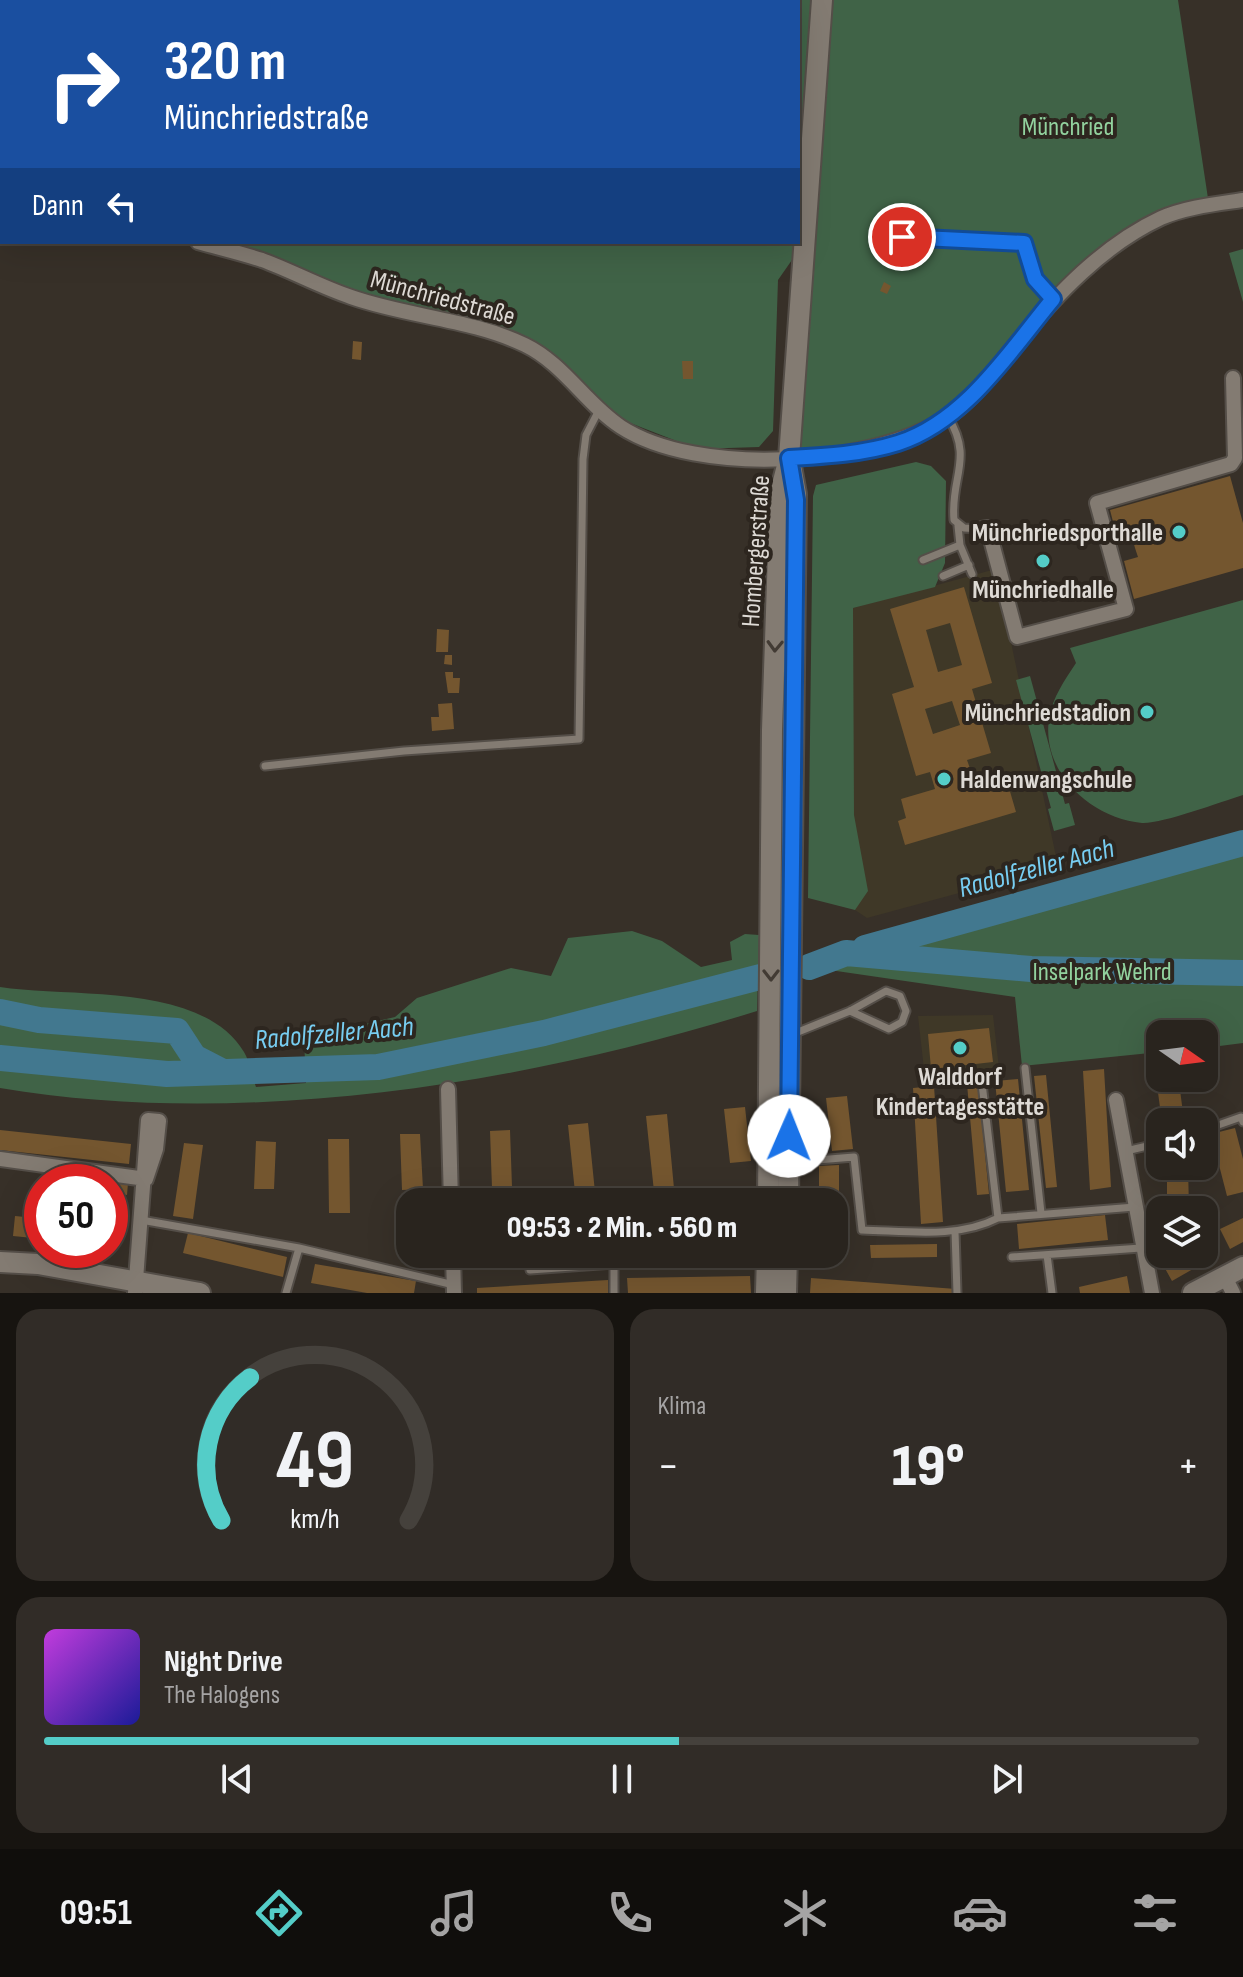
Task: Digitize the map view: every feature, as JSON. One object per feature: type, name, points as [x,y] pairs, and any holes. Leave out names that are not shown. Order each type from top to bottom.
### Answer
[{"type":"main road","name":"Hombergerstraße","points":[[788,1188],[772,730],[780,493],[789,458],[822,0]]},
{"type":"main road","name":"Hombergerstraße","points":[[769,1188],[784,1027]]},
{"type":"main road","points":[[0,1262],[135,1286],[200,1293]]},
{"type":"main road","points":[[766,1293],[767,1268]]},
{"type":"main road","points":[[786,1293],[787,1268]]},
{"type":"main road","points":[[1193,1293],[1233,1279]]},
{"type":"street","name":"Münchriedstraße","points":[[205,244],[261,260],[316,283],[405,312],[489,330],[528,347],[557,367],[619,426],[665,449],[691,455],[789,458],[861,452],[900,442],[948,417],[989,376],[1053,299],[1115,247],[1162,218],[1243,200]]},
{"type":"street","points":[[982,529],[988,528],[1017,637],[1126,609],[1097,503],[1231,464],[1235,458],[1233,378]]},
{"type":"street","points":[[448,1089],[451,1188]]},
{"type":"street","points":[[1116,1100],[1141,1248],[1152,1293]]},
{"type":"street","points":[[0,1159],[146,1179],[135,1286]]},
{"type":"street","points":[[453,1268],[454,1289]]},
{"type":"lane","points":[[902,237],[1024,243],[1035,279],[1053,299]]},
{"type":"lane","points":[[265,766],[404,751],[579,739],[583,459],[586,435],[600,408]]},
{"type":"lane","points":[[948,417],[963,450],[952,504],[960,545],[972,574]]},
{"type":"lane","points":[[958,526],[982,529]]},
{"type":"lane","points":[[923,560],[960,545]]},
{"type":"lane","points":[[943,576],[969,565]]},
{"type":"lane","points":[[784,1027],[850,1011],[886,991],[900,996],[906,1011],[902,1022],[889,1029],[850,1011]]},
{"type":"lane","points":[[1025,1068],[1041,1213]]},
{"type":"lane","points":[[981,1075],[998,1218]]},
{"type":"lane","points":[[1218,1125],[1241,1117],[1243,1122]]},
{"type":"lane","points":[[1124,1152],[1146,1146]]},
{"type":"lane","points":[[789,1169],[817,1160],[854,1157],[862,1230],[955,1231],[979,1228],[998,1218],[1135,1207]]},
{"type":"lane","points":[[141,1220],[299,1248],[454,1289]]},
{"type":"lane","points":[[955,1231],[957,1293]]},
{"type":"lane","points":[[286,1293],[299,1248]]},
{"type":"lane","points":[[1012,1257],[1141,1248]]},
{"type":"lane","points":[[1047,1255],[1052,1293]]},
{"type":"lane","points":[[530,1270],[558,1268]]},
{"type":"lane","points":[[614,1268],[614,1293]]},
{"type":"shaded area","name":"Haldenwangschule","points":[[992,570],[1008,628],[1058,866],[867,918],[855,910],[843,836],[853,608]]},
{"type":"shaded area","points":[[993,1015],[999,1068],[925,1078],[918,1016]]},
{"type":"green space","name":"Münchried","points":[[800,0],[1178,0],[1209,205],[1162,218],[1115,247],[948,417],[900,442],[789,458],[801,247],[778,280],[773,431],[759,447],[697,449],[625,421],[529,344],[405,310],[211,244],[800,244]]},
{"type":"green space","points":[[1243,249],[1243,302],[1229,253]]},
{"type":"green space","points":[[916,462],[931,466],[946,481],[945,563],[935,587],[853,608],[854,815],[868,891],[855,910],[808,898],[813,496],[816,485]]},
{"type":"green space","name":"Münchriedstadion","points":[[1243,600],[1243,795],[1177,816],[1142,823],[1105,812],[1088,802],[1061,774],[1049,738],[1053,703],[1076,663],[1070,648]]},
{"type":"green space","points":[[1030,676],[1065,804],[1069,803],[1075,825],[1054,831],[1048,809],[1051,808],[1016,680]]},
{"type":"green space","name":"Inselpark Wehrd","points":[[1243,843],[1243,1043],[1218,1046],[1218,1020],[1146,1020],[1146,1053],[1022,1066],[1015,997],[809,967],[846,953]]},
{"type":"green space","points":[[632,931],[662,941],[701,967],[732,960],[730,942],[745,934],[759,935],[757,1011],[575,1060],[383,1092],[285,1101],[188,1104],[93,1099],[0,1088],[0,987],[132,997],[167,1004],[198,1014],[224,1030],[244,1052],[256,1087],[306,1083],[304,1038],[395,1017],[417,998],[511,968],[551,976],[568,938]]},
{"type":"building","points":[[919,252],[920,261],[904,263],[903,254]]},
{"type":"building","points":[[884,282],[891,286],[887,294],[880,291]]},
{"type":"building","points":[[353,341],[362,342],[361,360],[352,359]]},
{"type":"building","points":[[682,361],[693,361],[693,379],[683,379]]},
{"type":"building","name":"Münchriedsporthalle","points":[[1230,476],[1243,523],[1243,568],[1134,599],[1124,561],[1138,557],[1133,541],[1119,545],[1110,510]]},
{"type":"building","points":[[964,587],[992,683],[972,689],[991,753],[967,760],[973,777],[994,771],[1000,791],[1009,788],[1016,812],[905,845],[898,821],[906,818],[901,799],[935,789],[930,772],[916,776],[892,694],[914,687],[890,609]],"holes":[[[950,623],[962,665],[938,672],[926,630]],[[952,701],[960,725],[933,734],[925,709]]]},
{"type":"building","points":[[437,629],[449,630],[448,652],[436,652]]},
{"type":"building","points":[[445,655],[452,655],[452,665],[444,664]]},
{"type":"building","points":[[445,672],[453,672],[453,678],[460,678],[459,693],[448,693]]},
{"type":"building","points":[[452,703],[454,729],[432,731],[431,717],[439,717],[438,704]]},
{"type":"building","name":"Walddorf Kindertagesstätte","points":[[989,1028],[993,1062],[931,1069],[928,1034]]},
{"type":"building","points":[[1104,1069],[1111,1187],[1090,1190],[1083,1071]]},
{"type":"building","points":[[1046,1075],[1057,1187],[1046,1188],[1034,1076]]},
{"type":"building","points":[[1018,1079],[1029,1190],[1006,1192],[995,1081]]},
{"type":"building","points":[[978,1083],[989,1194],[977,1195],[967,1084]]},
{"type":"building","points":[[934,1086],[943,1222],[921,1224],[913,1088]]},
{"type":"building","points":[[1158,1092],[1180,1092],[1182,1108],[1160,1108]]},
{"type":"building","points":[[847,1096],[853,1149],[832,1151],[826,1098]]},
{"type":"building","points":[[745,1107],[751,1161],[730,1163],[724,1109]]},
{"type":"building","points":[[667,1114],[674,1188],[654,1188],[646,1116]]},
{"type":"building","points":[[588,1123],[595,1188],[575,1188],[568,1125]]},
{"type":"building","points":[[1235,1128],[1243,1159],[1243,1192],[1227,1196],[1218,1161],[1218,1132]]},
{"type":"building","points":[[0,1130],[131,1144],[129,1164],[0,1150]]},
{"type":"building","points":[[510,1130],[512,1187],[492,1188],[490,1131]]},
{"type":"building","points":[[400,1134],[420,1134],[423,1188],[402,1188]]},
{"type":"building","points":[[328,1139],[349,1139],[350,1213],[329,1213]]},
{"type":"building","points":[[256,1141],[276,1142],[274,1189],[254,1189]]},
{"type":"building","points":[[184,1143],[203,1145],[193,1219],[173,1216]]},
{"type":"building","points":[[839,1165],[839,1188],[819,1188],[819,1166]]},
{"type":"building","points":[[1167,1180],[1188,1180],[1189,1196],[1167,1196]]},
{"type":"building","points":[[1105,1215],[1108,1240],[1019,1249],[1017,1224]]},
{"type":"building","points":[[15,1216],[24,1217],[24,1237],[13,1236]]},
{"type":"building","points":[[1243,1218],[1243,1242],[1230,1249],[1220,1229]]},
{"type":"building","points":[[188,1233],[287,1257],[283,1277],[183,1253]]},
{"type":"building","points":[[937,1244],[937,1257],[871,1258],[870,1245]]},
{"type":"building","points":[[315,1264],[416,1281],[414,1293],[367,1293],[311,1283]]},
{"type":"building","points":[[1165,1268],[1195,1268],[1172,1281]]},
{"type":"building","points":[[750,1276],[751,1293],[628,1293],[627,1278]]},
{"type":"building","points":[[1127,1276],[1130,1293],[1080,1293],[1079,1287]]},
{"type":"building","points":[[811,1278],[956,1289],[956,1293],[810,1293]]},
{"type":"building","points":[[608,1280],[608,1293],[477,1293],[477,1288]]},
{"type":"waterway","name":"Radolfzeller Aach","points":[[865,948],[1243,843]]},
{"type":"waterway","name":"Radolfzeller Aach","points":[[809,967],[846,953],[1031,969],[1243,973]]},
{"type":"waterway","name":"Radolfzeller Aach","points":[[0,1058],[167,1074],[378,1067],[544,1033],[760,977]]},
{"type":"waterway","points":[[0,1012],[39,1020],[177,1031],[194,1057],[223,1072]]},
{"type":"place","name":"Münchriedsporthalle","points":[[1179,532]]},
{"type":"place","name":"Münchriedhalle","points":[[1043,561]]},
{"type":"place","name":"Münchriedstadion","points":[[1147,712]]},
{"type":"place","name":"Haldenwangschule","points":[[944,779]]},
{"type":"place","name":"Walddorf Kindertagesstätte","points":[[960,1048]]},
{"type":"route","points":[[789,1136],[796,500],[789,458],[861,452],[900,442],[948,417],[989,376],[1053,299],[1035,279],[1024,243],[902,237]]}]
